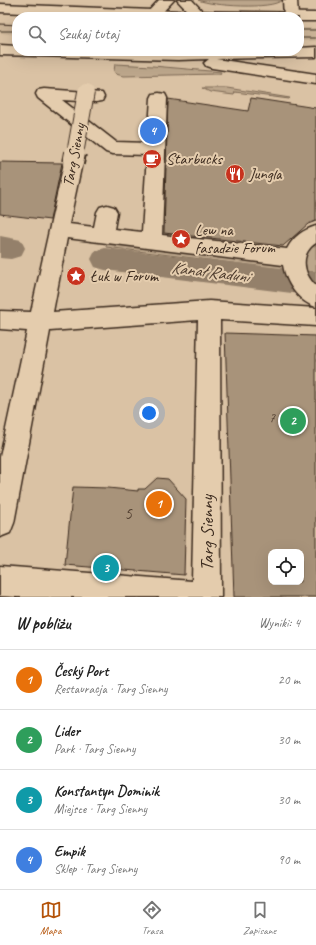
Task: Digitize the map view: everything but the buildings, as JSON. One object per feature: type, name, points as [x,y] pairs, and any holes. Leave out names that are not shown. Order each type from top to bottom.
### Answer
[{"type":"street","points":[[155,12],[167,0]]},
{"type":"street","points":[[184,0],[196,12]]},
{"type":"street","points":[[290,0],[291,12]]},
{"type":"street","points":[[0,8],[102,12]]},
{"type":"street","points":[[304,17],[316,17]]},
{"type":"street","points":[[0,50],[12,51]]},
{"type":"street","points":[[304,52],[316,52]]},
{"type":"street","points":[[188,56],[225,67],[316,79]]},
{"type":"street","points":[[259,56],[316,62]]},
{"type":"street","name":"Targ Sienny","points":[[1,512],[58,230],[73,163],[91,90],[44,94],[112,156],[148,149]]},
{"type":"street","points":[[152,241],[157,103]]},
{"type":"street","points":[[103,235],[107,212]]},
{"type":"street","points":[[58,230],[152,241],[293,264]]},
{"type":"street","points":[[316,233],[306,238],[297,247],[293,264],[299,282],[308,293],[316,298]]},
{"type":"street","points":[[0,320],[40,322],[209,310],[316,317]]},
{"type":"street","name":"Targ Sienny","points":[[0,581],[35,590],[206,596],[209,310]]},
{"type":"shaded area","points":[[198,0],[282,0],[267,5],[242,6],[216,4]]},
{"type":"shaded area","points":[[12,22],[12,34],[0,33],[0,23]]},
{"type":"shaded area","points":[[304,28],[316,28],[316,41],[304,41]]},
{"type":"shaded area","points":[[115,64],[221,72],[220,74],[123,76],[116,74],[114,71]]},
{"type":"shaded area","points":[[202,88],[227,88],[290,98],[235,92],[234,95],[210,92]]},
{"type":"shaded area","points":[[107,242],[285,263],[287,270],[106,247]]},
{"type":"shaded area","points":[[316,242],[316,272],[301,271],[305,251]]},
{"type":"waterway","name":"Kanał Raduni","points":[[0,247],[11,248]]},
{"type":"waterway","name":"Kanał Raduni","points":[[105,259],[316,284]]},
{"type":"tram line","points":[[0,24],[12,25]]},
{"type":"tram line","points":[[304,30],[316,30]]},
{"type":"tram line","points":[[0,31],[12,31]]},
{"type":"tram line","points":[[304,38],[316,38]]},
{"type":"place","name":"Empik","points":[[153,131]]},
{"type":"place","name":"Starbucks","points":[[152,159]]},
{"type":"place","name":"Jungla","points":[[235,174]]},
{"type":"place","name":"Lew na fasadzie Forum","points":[[181,239]]},
{"type":"place","name":"Łuk w Forum","points":[[76,276]]},
{"type":"place","name":"Lider","points":[[293,421]]},
{"type":"place","name":"Český Port","points":[[159,504]]},
{"type":"place","name":"Konstantyn Dominik","points":[[106,568]]}]
